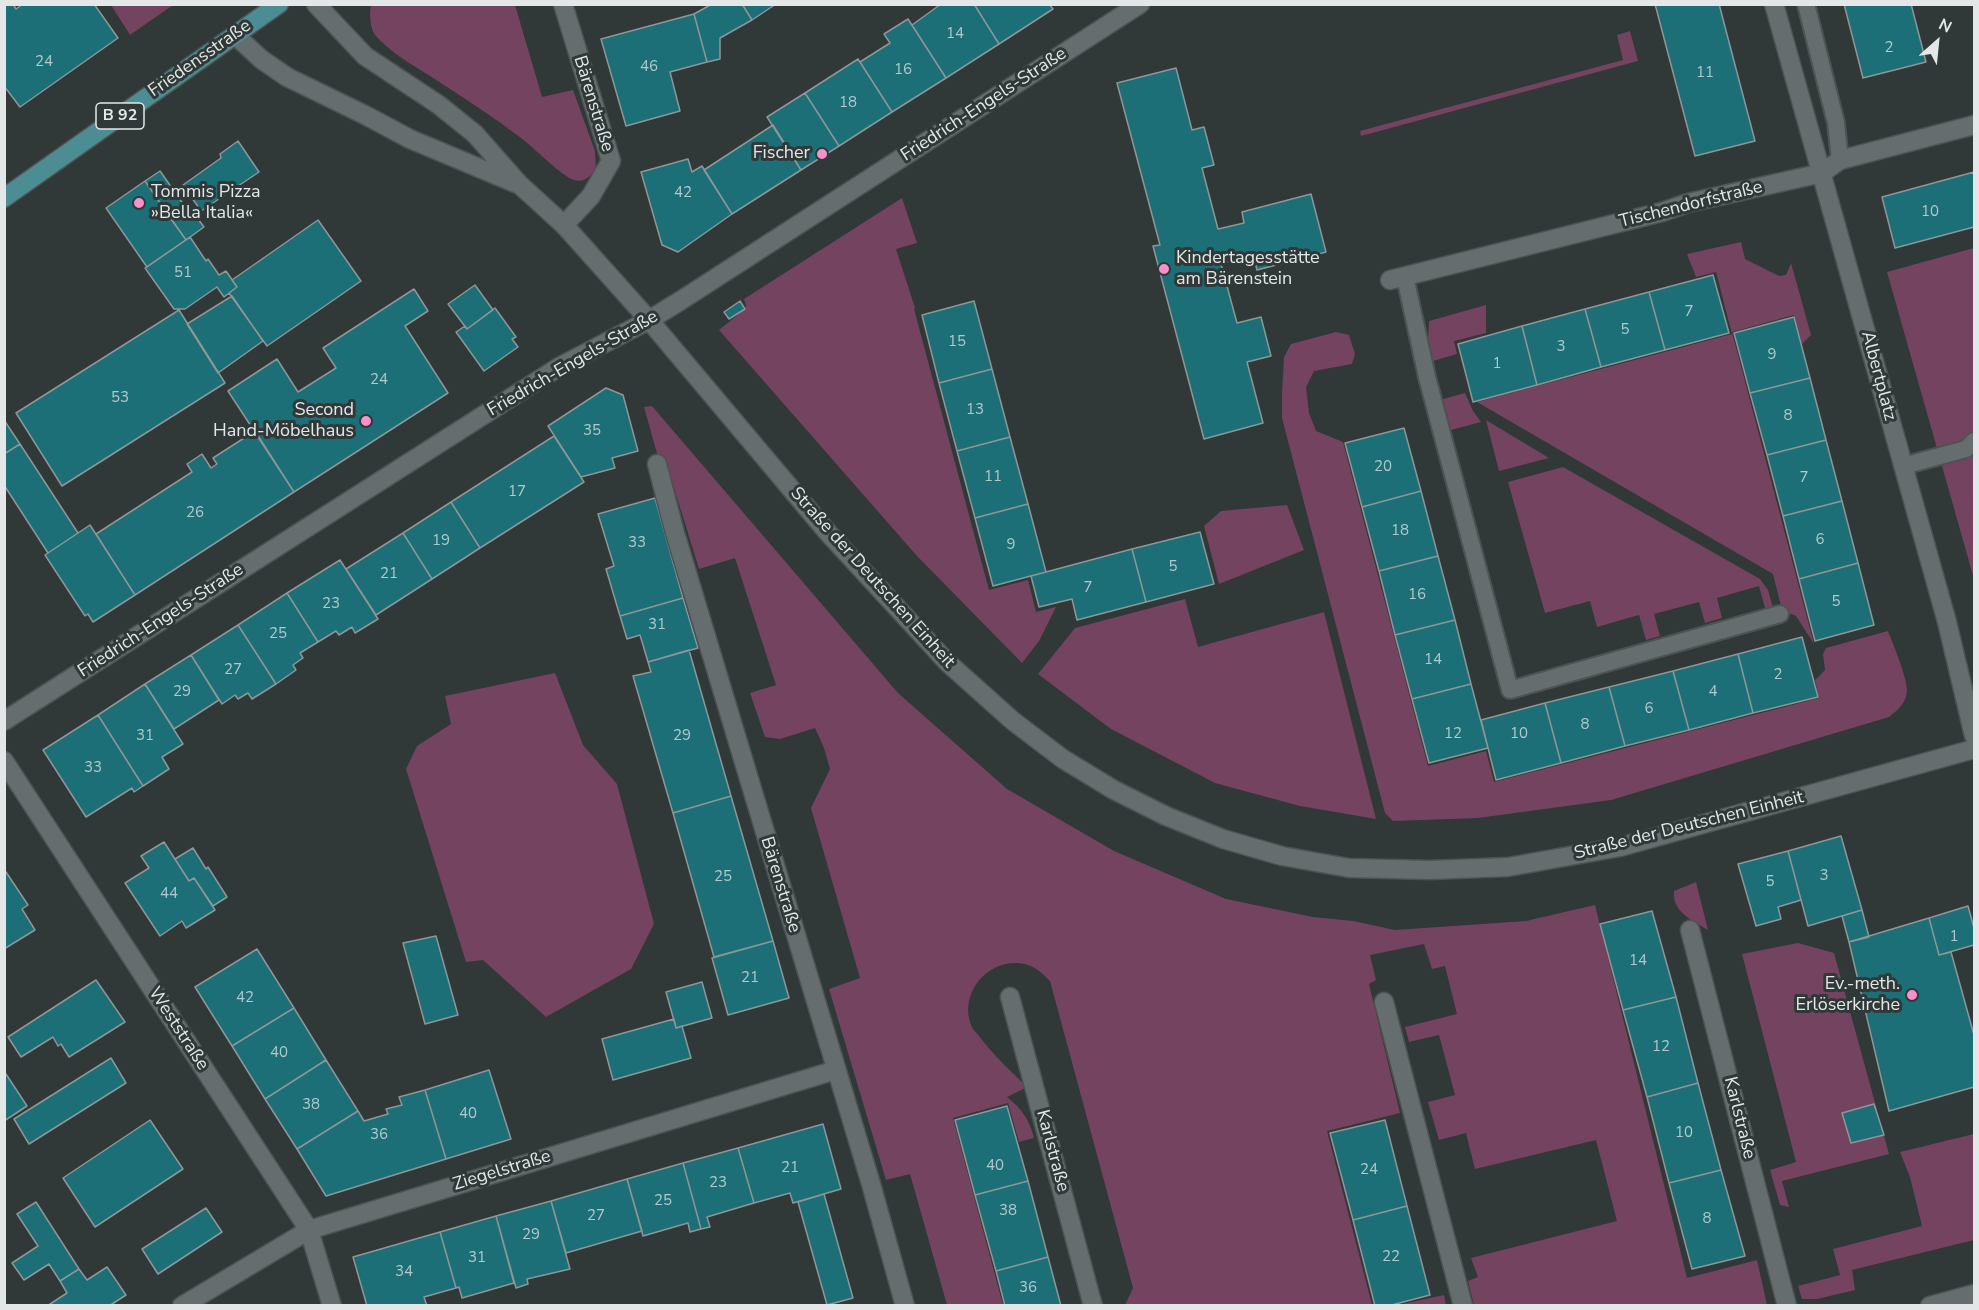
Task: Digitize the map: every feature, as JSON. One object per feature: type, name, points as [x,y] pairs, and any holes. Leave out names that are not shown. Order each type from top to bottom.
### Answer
[{"type":"main road","name":"Friedensstraße","points":[[4,198],[279,4]]},
{"type":"street","name":"Straße der Deutschen Einheit","points":[[316,4],[365,56],[439,105],[475,134],[519,184],[564,225],[649,320],[829,534],[909,623],[955,669],[1013,721],[1063,759],[1145,806],[1223,839],[1282,856],[1350,868],[1430,870],[1508,867],[1620,847],[1974,749]]},
{"type":"street","name":"Bärenstraße","points":[[563,4],[611,161],[591,196],[564,225]]},
{"type":"street","name":"Friedrich-Engels-Straße","points":[[4,721],[559,367],[649,320],[1140,4]]},
{"type":"street","points":[[1774,4],[1822,173],[1840,160],[1974,125]]},
{"type":"street","name":"Straße der Deutschen Einheit","points":[[235,34],[261,59],[287,78],[410,139],[519,184]]},
{"type":"street","name":"Tischendorfstraße","points":[[1397,278],[1688,204],[1822,173]]},
{"type":"street","name":"Albertplatz","points":[[1822,173],[1955,655],[1974,735]]},
{"type":"street","name":"Bärenstraße","points":[[657,464],[675,533],[871,1184],[905,1305]]},
{"type":"street","name":"Weststraße","points":[[4,762],[309,1230],[332,1305]]},
{"type":"street","name":"Karlstraße","points":[[1690,930],[1787,1305]]},
{"type":"street","name":"Karlstraße","points":[[1010,997],[1093,1305]]},
{"type":"street","points":[[1384,1002],[1463,1305]]},
{"type":"street","name":"Ziegelstraße","points":[[182,1305],[309,1230],[836,1070]]},
{"type":"street","points":[[1930,1305],[1974,1294]]},
{"type":"lane","points":[[1806,4],[1836,123],[1840,160]]},
{"type":"lane","points":[[1397,278],[1427,377],[1510,690],[1780,614]]},
{"type":"lane","points":[[1902,466],[1966,449],[1974,441]]},
{"type":"shaded area","points":[[111,5],[173,5],[130,35]]},
{"type":"shaded area","points":[[371,5],[515,5],[542,97],[573,90],[595,151],[596,169],[584,180],[569,178],[499,122],[394,53],[373,32],[370,20]]},
{"type":"shaded area","points":[[1630,31],[1638,61],[1361,136],[1360,131],[1623,60],[1617,35]]},
{"type":"shaded area","points":[[902,198],[917,243],[896,249],[915,308],[989,590],[1028,580],[1036,612],[1056,607],[1039,641],[1022,663],[917,556],[719,330],[745,309],[744,299]]},
{"type":"shaded area","points":[[1741,242],[1745,259],[1779,276],[1786,275],[1791,263],[1811,335],[1802,344],[1794,315],[1732,332],[1814,644],[1796,616],[1782,610],[1773,574],[1477,402],[1732,334],[1716,272],[1696,277],[1687,254]]},
{"type":"shaded area","points":[[1974,248],[1974,579],[1887,272]]},
{"type":"shaded area","points":[[1486,305],[1486,333],[1454,341],[1457,354],[1433,361],[1428,344],[1429,321]]},
{"type":"shaded area","points":[[1336,332],[1349,335],[1355,354],[1352,364],[1314,371],[1306,387],[1309,413],[1316,431],[1343,442],[1428,766],[1486,751],[1494,782],[1819,698],[1815,680],[1825,670],[1823,654],[1826,648],[1888,631],[1906,684],[1907,694],[1904,702],[1889,717],[1611,800],[1478,818],[1393,821],[1385,813],[1282,418],[1284,357],[1291,344]]},
{"type":"shaded area","points":[[1465,393],[1481,422],[1451,430],[1443,399]]},
{"type":"shaded area","points":[[652,406],[898,693],[1007,789],[1114,851],[1226,899],[1313,917],[1353,921],[1395,930],[1526,921],[1595,905],[1687,1278],[1757,1260],[1767,1305],[1474,1305],[1468,1281],[1478,1277],[1471,1258],[1617,1221],[1596,1140],[1475,1169],[1466,1133],[1439,1140],[1428,1102],[1455,1095],[1439,1035],[1409,1042],[1405,1027],[1457,1014],[1445,966],[1432,969],[1424,944],[1370,955],[1376,980],[1369,984],[1400,1113],[1327,1131],[1372,1305],[1125,1305],[1133,1288],[1050,981],[1034,968],[1015,963],[991,970],[982,978],[969,999],[968,1012],[973,1029],[1027,1087],[1007,1097],[1024,1115],[1034,1138],[1019,1142],[1008,1103],[953,1118],[1003,1305],[947,1305],[910,1174],[886,1180],[829,989],[860,978],[811,808],[830,769],[824,748],[815,728],[780,739],[765,737],[750,693],[776,685],[735,558],[699,569],[667,465],[658,457],[644,407]]},
{"type":"shaded area","points":[[1486,420],[1549,458],[1499,471]]},
{"type":"shaded area","points":[[1563,467],[1760,579],[1768,590],[1773,608],[1765,608],[1759,586],[1717,598],[1722,618],[1705,623],[1699,602],[1654,614],[1660,636],[1646,640],[1639,615],[1597,627],[1590,601],[1545,613],[1508,482]]},
{"type":"shaded area","points":[[1287,505],[1304,550],[1219,584],[1204,526],[1221,511]]},
{"type":"shaded area","points":[[1185,599],[1198,647],[1324,612],[1376,819],[1300,806],[1215,783],[1111,729],[1038,674],[1075,628]]},
{"type":"shaded area","points":[[555,673],[583,745],[617,784],[654,924],[631,969],[546,1017],[483,960],[466,962],[406,769],[417,746],[451,724],[445,696]]},
{"type":"shaded area","points":[[1696,882],[1708,930],[1684,915],[1676,905],[1674,898],[1674,891]]},
{"type":"shaded area","points":[[1798,943],[1834,953],[1889,1154],[1782,1181],[1789,1207],[1780,1205],[1770,1170],[1796,1162],[1742,954]]},
{"type":"shaded area","points":[[1974,1134],[1974,1240],[1852,1270],[1855,1290],[1817,1299],[1802,1299],[1798,1286],[1840,1275],[1833,1249],[1922,1226],[1910,1177],[1900,1152]]},
{"type":"shaded area","points":[[1444,1295],[1446,1305],[1398,1305]]},
{"type":"building","points":[[13,4],[16,9],[23,4],[94,4],[118,38],[20,107],[4,86],[4,5]]},
{"type":"building","points":[[712,4],[742,4],[752,20],[720,38],[720,59],[707,62],[694,14]]},
{"type":"building","points":[[742,4],[776,4],[752,20]]},
{"type":"building","points":[[941,4],[974,4],[999,44],[946,78],[912,25]]},
{"type":"building","points":[[974,4],[1049,4],[1053,9],[999,44]]},
{"type":"building","points":[[1655,4],[1719,4],[1755,141],[1695,156]]},
{"type":"building","points":[[1844,4],[1911,4],[1926,62],[1863,78]]},
{"type":"building","points":[[694,14],[707,62],[670,72],[680,111],[626,126],[601,39]]},
{"type":"building","points":[[908,19],[946,78],[892,112],[860,62],[890,43],[884,34]]},
{"type":"building","points":[[858,59],[892,112],[839,146],[805,93]]},
{"type":"building","points":[[1176,68],[1192,130],[1204,127],[1214,165],[1202,168],[1218,229],[1244,223],[1242,212],[1311,194],[1326,252],[1257,270],[1253,255],[1221,264],[1237,323],[1261,317],[1271,356],[1247,362],[1263,423],[1204,439],[1153,246],[1160,245],[1117,83]]},
{"type":"building","points":[[805,93],[839,146],[801,170],[767,117]]},
{"type":"building","points":[[773,125],[801,170],[732,214],[704,170]]},
{"type":"building","points":[[238,141],[259,172],[201,211],[183,185],[221,158],[220,154]]},
{"type":"building","points":[[688,159],[692,172],[702,166],[732,214],[678,252],[662,245],[641,172]]},
{"type":"building","points":[[160,171],[186,208],[171,219],[145,181]]},
{"type":"building","points":[[1974,172],[1974,227],[1895,248],[1882,197]]},
{"type":"building","points":[[145,181],[186,240],[147,267],[106,208]]},
{"type":"building","points":[[189,207],[204,227],[186,240],[171,219]]},
{"type":"building","points":[[318,220],[361,281],[267,346],[229,293],[237,287],[232,280]]},
{"type":"building","points":[[190,237],[206,261],[208,259],[219,275],[226,271],[237,287],[224,297],[217,287],[185,309],[174,309],[145,268]]},
{"type":"building","points":[[1713,275],[1729,333],[1665,350],[1649,292]]},
{"type":"building","points":[[475,285],[493,310],[467,329],[448,304]]},
{"type":"building","points":[[414,289],[428,311],[405,326],[448,393],[294,492],[228,391],[277,359],[298,392],[336,368],[323,348]]},
{"type":"building","points":[[1649,292],[1665,350],[1601,367],[1585,309]]},
{"type":"building","points":[[232,296],[263,341],[218,373],[187,324]]},
{"type":"building","points":[[740,301],[745,309],[729,319],[724,312]]},
{"type":"building","points":[[974,301],[992,369],[939,383],[922,315]]},
{"type":"building","points":[[495,308],[516,337],[512,339],[518,347],[484,371],[456,332],[465,326],[467,329]]},
{"type":"building","points":[[1585,309],[1601,367],[1537,385],[1522,326]]},
{"type":"building","points":[[179,310],[225,383],[62,486],[16,413]]},
{"type":"building","points":[[1794,317],[1810,378],[1750,393],[1734,333]]},
{"type":"building","points":[[1522,326],[1537,385],[1473,402],[1458,344]]},
{"type":"building","points":[[992,369],[1010,437],[957,451],[939,383]]},
{"type":"building","points":[[1810,378],[1826,440],[1767,455],[1750,393]]},
{"type":"building","points":[[606,388],[623,395],[638,451],[612,458],[615,468],[581,477],[548,426]]},
{"type":"building","points":[[4,420],[20,444],[4,454]]},
{"type":"building","points":[[1404,428],[1421,491],[1362,507],[1345,443]]},
{"type":"building","points":[[255,431],[294,492],[135,595],[96,534],[192,472],[187,464],[202,454],[211,468],[217,464],[213,458]]},
{"type":"building","points":[[554,436],[584,482],[480,548],[451,502]]},
{"type":"building","points":[[1010,437],[1028,504],[975,518],[957,451]]},
{"type":"building","points":[[1826,440],[1842,501],[1783,516],[1767,455]]},
{"type":"building","points":[[20,444],[78,533],[48,553],[4,485],[4,454]]},
{"type":"building","points":[[1421,491],[1438,556],[1379,571],[1362,507]]},
{"type":"building","points":[[655,498],[683,598],[620,616],[606,569],[614,566],[598,514]]},
{"type":"building","points":[[1842,501],[1858,563],[1799,579],[1783,516]]},
{"type":"building","points":[[451,502],[480,548],[432,579],[403,533]]},
{"type":"building","points":[[1028,504],[1046,572],[993,586],[975,518]]},
{"type":"building","points":[[90,525],[135,595],[93,622],[88,614],[85,616],[45,555]]},
{"type":"building","points":[[1200,532],[1214,584],[1146,602],[1132,549]]},
{"type":"building","points":[[403,533],[432,579],[376,615],[346,569]]},
{"type":"building","points":[[1132,549],[1146,602],[1077,620],[1072,599],[1039,607],[1031,576]]},
{"type":"building","points":[[1438,556],[1455,620],[1395,635],[1379,571]]},
{"type":"building","points":[[340,560],[378,619],[355,633],[352,627],[339,635],[336,631],[318,642],[287,593]]},
{"type":"building","points":[[1858,563],[1874,625],[1815,641],[1799,579]]},
{"type":"building","points":[[287,593],[318,642],[300,653],[303,658],[293,665],[296,670],[276,684],[238,625]]},
{"type":"building","points":[[683,598],[698,648],[648,662],[640,635],[627,639],[620,616]]},
{"type":"building","points":[[1455,620],[1471,684],[1412,699],[1395,635]]},
{"type":"building","points":[[238,625],[276,684],[252,699],[248,693],[238,699],[235,695],[222,704],[191,655]]},
{"type":"building","points":[[1802,637],[1818,697],[1753,713],[1738,654]]},
{"type":"building","points":[[689,650],[731,796],[673,813],[633,676],[651,672],[648,662]]},
{"type":"building","points":[[1738,654],[1753,713],[1689,730],[1673,671]]},
{"type":"building","points":[[191,655],[219,700],[174,729],[145,684]]},
{"type":"building","points":[[1673,671],[1689,730],[1625,746],[1609,687]]},
{"type":"building","points":[[145,684],[183,744],[162,757],[169,769],[143,786],[98,715]]},
{"type":"building","points":[[1471,684],[1488,748],[1429,763],[1412,699]]},
{"type":"building","points":[[1609,687],[1625,746],[1561,763],[1545,703]]},
{"type":"building","points":[[1545,703],[1561,763],[1496,780],[1481,720]]},
{"type":"building","points":[[98,715],[143,786],[134,792],[132,788],[86,817],[43,750]]},
{"type":"building","points":[[731,796],[773,941],[714,957],[673,813]]},
{"type":"building","points":[[1841,836],[1862,910],[1808,926],[1788,851]]},
{"type":"building","points":[[164,842],[189,881],[194,878],[215,910],[186,928],[182,921],[160,936],[125,883],[149,868],[141,856]]},
{"type":"building","points":[[193,848],[227,897],[213,906],[194,878],[189,881],[175,859]]},
{"type":"building","points":[[1788,851],[1801,900],[1778,907],[1781,919],[1756,926],[1738,864]]},
{"type":"building","points":[[6,872],[28,905],[22,909],[35,930],[4,949],[4,873]]},
{"type":"building","points":[[1968,906],[1974,928],[1974,945],[1939,955],[1929,918]]},
{"type":"building","points":[[1862,910],[1869,937],[1849,942],[1842,916]]},
{"type":"building","points":[[1652,911],[1676,997],[1623,1010],[1600,924]]},
{"type":"building","name":"Ev.-meth. Erlöserkirche","points":[[1929,918],[1939,955],[1951,952],[1974,1035],[1974,1087],[1889,1111],[1849,942]]},
{"type":"building","points":[[436,936],[458,1015],[425,1024],[403,943]]},
{"type":"building","points":[[773,941],[789,998],[728,1015],[712,958]]},
{"type":"building","points":[[257,949],[294,1008],[232,1046],[195,987]]},
{"type":"building","points":[[96,980],[125,1022],[69,1057],[61,1044],[58,1046],[53,1037],[21,1057],[8,1037]]},
{"type":"building","points":[[702,982],[712,1018],[676,1028],[666,992]]},
{"type":"building","points":[[1676,997],[1698,1083],[1647,1097],[1623,1010]]},
{"type":"building","points":[[294,1008],[326,1060],[265,1099],[232,1046]]},
{"type":"building","points":[[674,1019],[676,1028],[682,1026],[691,1058],[613,1080],[602,1039]]},
{"type":"building","points":[[111,1058],[126,1083],[29,1144],[14,1119]]},
{"type":"building","points":[[326,1060],[358,1111],[297,1149],[265,1099]]},
{"type":"building","points":[[489,1070],[511,1139],[446,1159],[425,1090]]},
{"type":"building","points":[[4,1071],[27,1106],[4,1121]]},
{"type":"building","points":[[1698,1083],[1721,1170],[1669,1183],[1647,1097]]},
{"type":"building","points":[[425,1090],[446,1159],[326,1196],[297,1149],[358,1111],[364,1121],[388,1114],[386,1109],[402,1105],[399,1097]]},
{"type":"building","points":[[1874,1104],[1884,1135],[1851,1143],[1842,1113]]},
{"type":"building","points":[[1007,1106],[1028,1181],[975,1195],[955,1120]]},
{"type":"building","points":[[150,1120],[183,1169],[95,1227],[63,1178]]},
{"type":"building","points":[[1385,1120],[1407,1206],[1353,1220],[1330,1133]]},
{"type":"building","points":[[823,1124],[841,1189],[793,1203],[790,1193],[754,1203],[738,1148]]},
{"type":"building","points":[[738,1148],[754,1203],[707,1217],[710,1227],[701,1229],[683,1163]]},
{"type":"building","points":[[683,1163],[701,1229],[690,1232],[688,1223],[643,1236],[627,1179]]},
{"type":"building","points":[[1721,1170],[1745,1256],[1692,1269],[1669,1183]]},
{"type":"building","points":[[627,1179],[642,1231],[566,1253],[551,1201]]},
{"type":"building","points":[[1028,1181],[1048,1257],[996,1271],[975,1195]]},
{"type":"building","points":[[824,1194],[853,1298],[827,1305],[798,1202]]},
{"type":"building","points":[[551,1201],[570,1269],[527,1279],[528,1284],[516,1288],[496,1216]]},
{"type":"building","points":[[36,1202],[79,1269],[60,1281],[49,1264],[24,1280],[12,1263],[38,1246],[17,1214]]},
{"type":"building","points":[[1407,1206],[1430,1295],[1388,1306],[1375,1306],[1353,1220]]},
{"type":"building","points":[[206,1208],[222,1232],[158,1274],[142,1249]]},
{"type":"building","points":[[496,1216],[514,1283],[462,1298],[459,1287],[456,1288],[440,1232]]},
{"type":"building","points":[[440,1232],[456,1288],[424,1297],[427,1306],[367,1306],[353,1257]]},
{"type":"building","points":[[1048,1257],[1061,1306],[1005,1306],[996,1271]]},
{"type":"building","points":[[107,1267],[126,1295],[109,1306],[47,1306],[67,1293],[60,1281],[79,1269],[87,1280]]},
{"type":"place","name":"Fischer","points":[[822,154]]},
{"type":"place","name":"Tommis Pizza »Bella Italia«","points":[[139,203]]},
{"type":"place","name":"Kindertagesstätte am Bärenstein","points":[[1164,269]]},
{"type":"place","name":"Second Hand-Möbelhaus","points":[[366,421]]},
{"type":"place","name":"Ev.-meth. Erlöserkirche","points":[[1912,995]]}]
